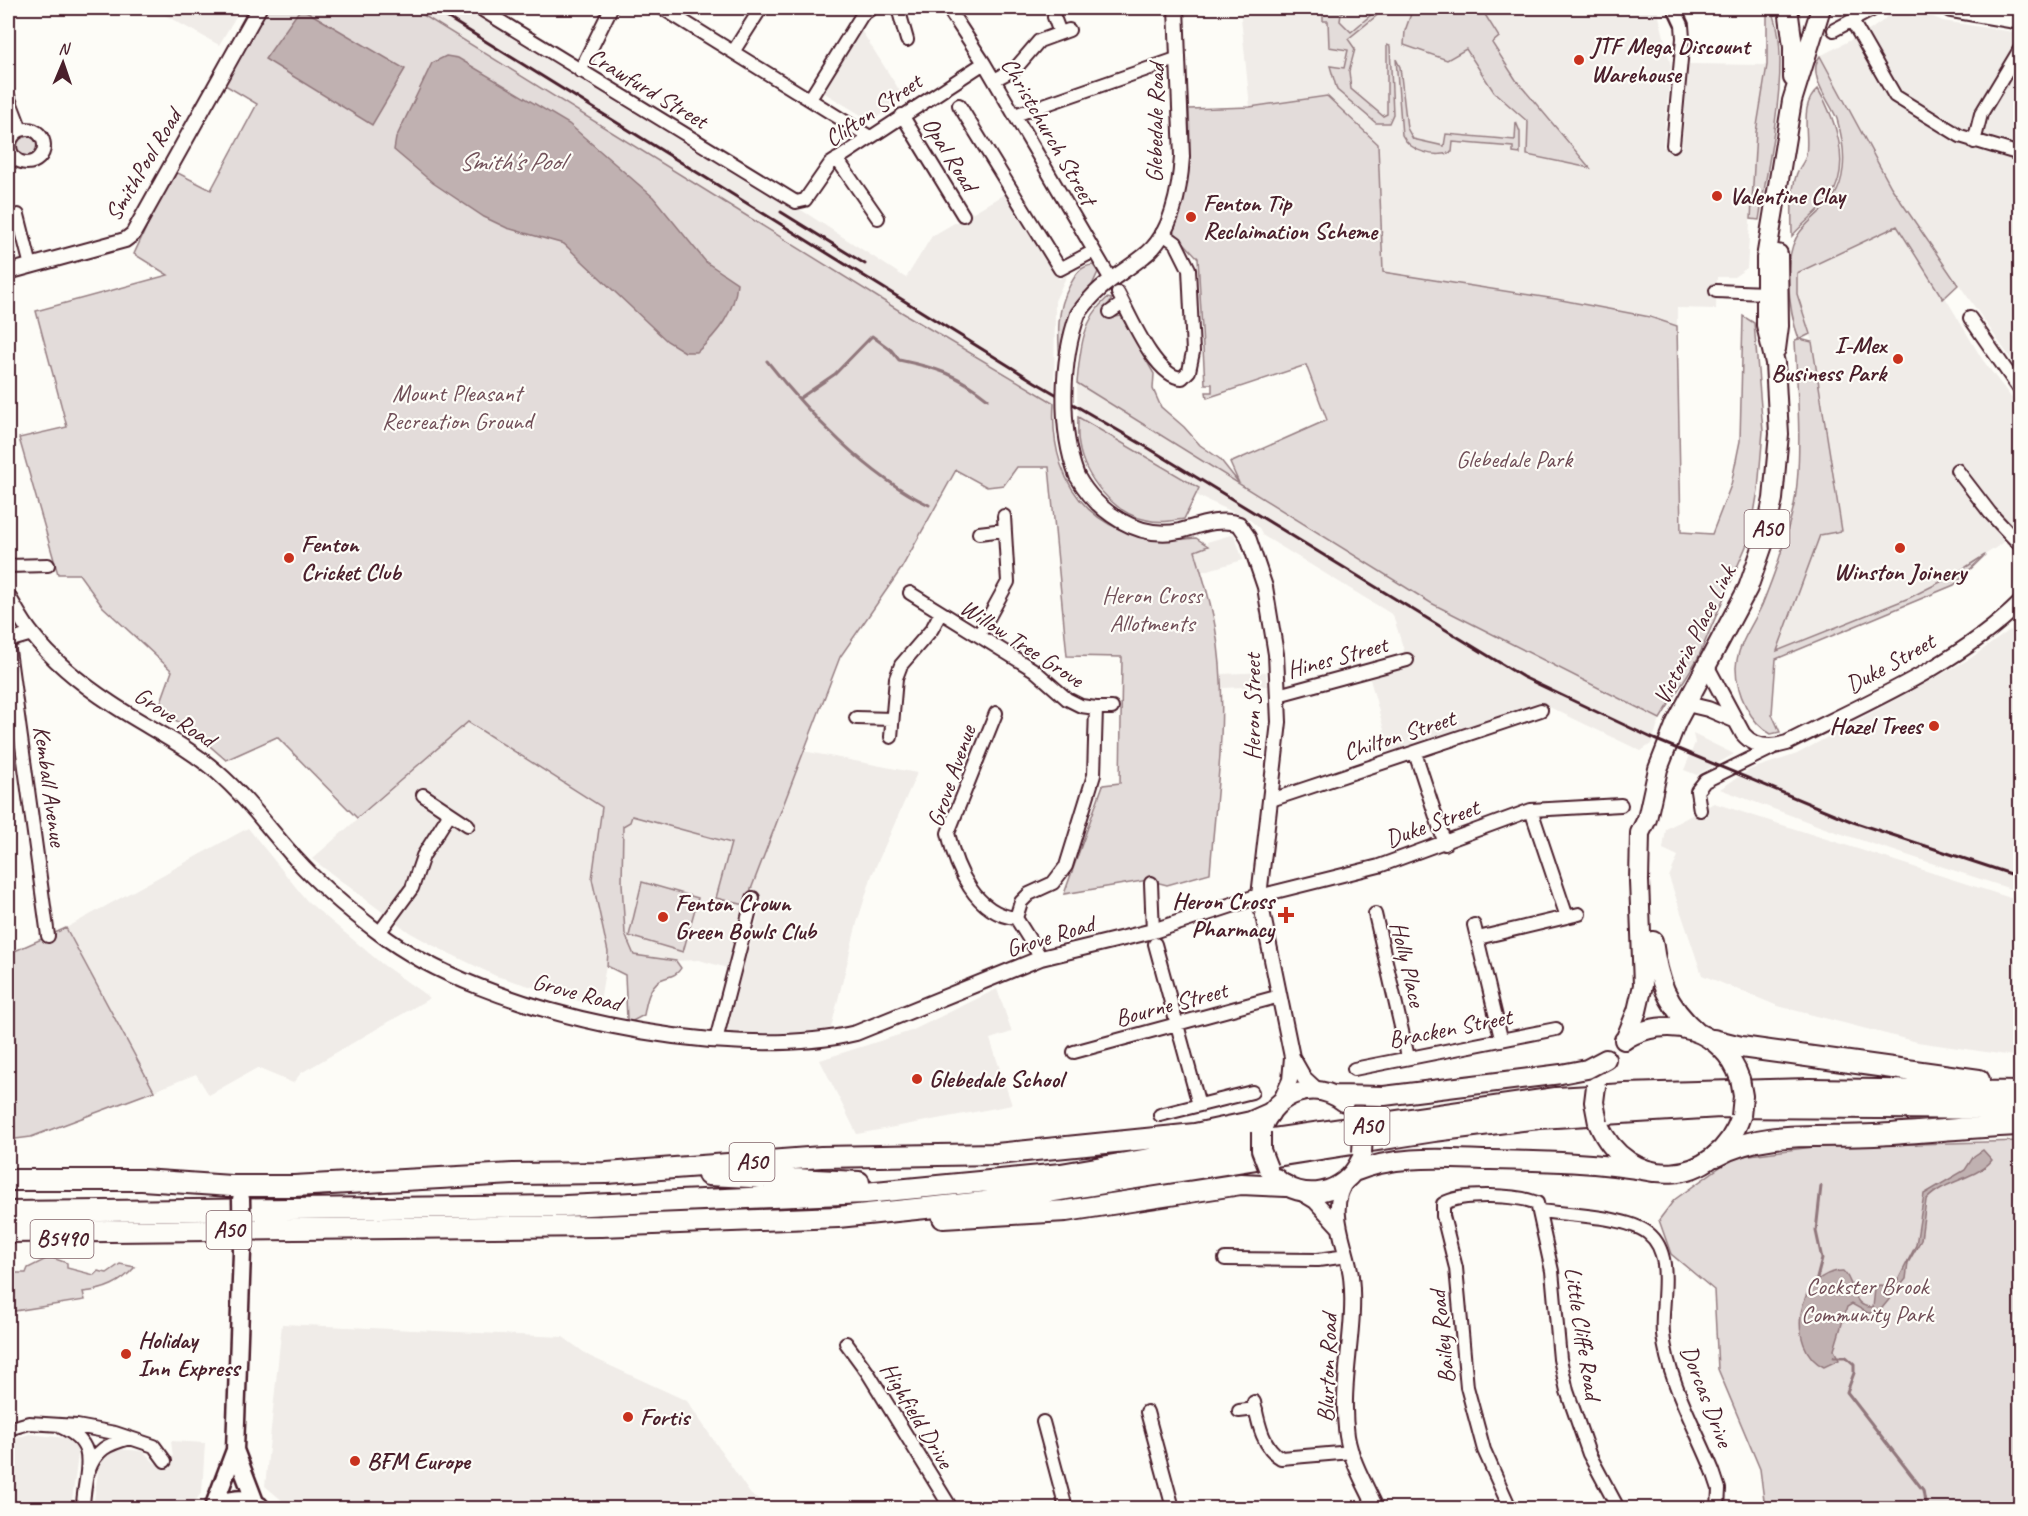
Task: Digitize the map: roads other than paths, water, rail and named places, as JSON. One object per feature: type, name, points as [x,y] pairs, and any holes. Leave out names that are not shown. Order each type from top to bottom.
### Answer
[{"type":"highway","points":[[1704,1035],[1741,1047],[2020,1084]]},
{"type":"highway","name":"A50","points":[[8,1212],[650,1204],[865,1193],[1061,1173],[1231,1145],[1556,1098],[1809,1089],[2020,1092]]},
{"type":"highway","name":"A50","points":[[838,1217],[984,1202],[1434,1131],[1539,1118],[1720,1107],[2020,1109]]},
{"type":"highway","name":"A50","points":[[8,1180],[142,1180],[236,1193],[607,1173],[821,1157],[997,1154],[1195,1134],[1270,1116]]},
{"type":"highway","points":[[1716,1156],[1735,1147],[1783,1137],[1871,1135],[2020,1125]]},
{"type":"highway","name":"A50","points":[[607,1173],[862,1182],[1061,1173]]},
{"type":"highway","name":"A50","points":[[8,1232],[602,1226],[838,1217],[915,1219],[1033,1214],[1241,1185],[1293,1189]]},
{"type":"highway","name":"B5490","points":[[8,1244],[117,1232]]},
{"type":"main road","name":"Victoria Place Link","points":[[1775,363],[1766,325],[1766,258],[1792,101],[1793,46],[1788,8]]},
{"type":"main road","name":"A50","points":[[1794,8],[1807,12],[1820,8]]},
{"type":"main road","name":"Victoria Place Link","points":[[1792,101],[1820,8]]},
{"type":"main road","points":[[1951,8],[2020,20]]},
{"type":"main road","name":"Victoria Place Link","points":[[1625,1040],[1637,1011],[1643,985],[1640,833],[1647,819],[1660,762],[1676,723],[1748,588],[1769,520],[1776,477],[1779,434],[1775,363],[1779,326],[1775,213]]},
{"type":"main road","name":"Victoria Place Link","points":[[1647,819],[1651,834],[1651,918],[1659,977],[1671,1005],[1704,1035]]},
{"type":"main road","name":"A50","points":[[1270,1116],[1295,1093],[1326,1093],[1359,1098],[1425,1092],[1587,1069],[1606,1059],[1625,1040],[1658,1026],[1682,1027],[1704,1035],[1730,1058],[1740,1079],[1743,1096],[1741,1116],[1731,1139],[1716,1156],[1695,1169],[1682,1172],[1653,1172],[1599,1163],[1410,1160],[1379,1164],[1351,1175],[1328,1191],[1293,1189]]},
{"type":"main road","name":"A50","points":[[1606,1059],[1596,1086],[1594,1102],[1598,1123],[1610,1145],[1619,1155],[1653,1172]]},
{"type":"main road","name":"A50","points":[[1326,1093],[1347,1104],[1357,1116],[1363,1134],[1362,1154],[1351,1175]]},
{"type":"main road","points":[[1270,1116],[1261,1150],[1268,1168],[1293,1189]]},
{"type":"main road","points":[[213,1509],[235,1450],[238,1301],[236,1193]]},
{"type":"main road","points":[[235,1450],[260,1505]]},
{"type":"main road","points":[[213,1509],[223,1502],[238,1499],[260,1505]]},
{"type":"street","name":"SmithPool Road","points":[[8,272],[125,240],[133,234],[259,8]]},
{"type":"street","name":"Crawfurd Street","points":[[479,8],[580,72],[796,202]]},
{"type":"street","points":[[580,72],[608,8]]},
{"type":"street","points":[[662,8],[870,137]]},
{"type":"street","points":[[733,52],[761,8]]},
{"type":"street","points":[[810,99],[862,15],[872,8]]},
{"type":"street","points":[[898,8],[907,40]]},
{"type":"street","name":"Christchurch Street","points":[[948,8],[984,63],[1110,278]]},
{"type":"street","name":"Glebedale Road","points":[[1176,8],[1181,177],[1168,221],[1151,249],[1110,278],[1078,314],[1071,333],[1066,370],[1066,441],[1077,476],[1084,488],[1107,512],[1148,532],[1165,533],[1220,522],[1239,524]]},
{"type":"street","points":[[1673,145],[1683,38],[1682,25],[1674,8]]},
{"type":"street","points":[[1834,30],[1872,10]]},
{"type":"street","points":[[994,80],[1015,69],[1039,41],[1065,31],[1054,17]]},
{"type":"street","points":[[1852,21],[1895,96],[1960,136],[2020,154]]},
{"type":"street","points":[[1974,142],[1981,114],[2020,49]]},
{"type":"street","points":[[1015,115],[1179,58]]},
{"type":"street","name":"Clifton Street","points":[[796,202],[805,200],[826,168],[837,159],[984,63]]},
{"type":"street","points":[[8,96],[21,129]]},
{"type":"street","points":[[965,109],[1060,269],[1094,251]]},
{"type":"street","name":"Opal Road","points":[[902,116],[963,215]]},
{"type":"street","points":[[837,159],[878,218]]},
{"type":"street","points":[[18,215],[31,266]]},
{"type":"street","points":[[1110,312],[1120,298],[1165,372],[1173,378],[1182,378],[1189,371],[1193,352],[1189,269],[1176,243],[1162,233]]},
{"type":"street","points":[[1716,291],[1766,293]]},
{"type":"street","points":[[1970,318],[2020,390]]},
{"type":"street","points":[[1957,470],[1990,513],[2020,545]]},
{"type":"street","points":[[979,635],[1008,582],[1004,516]]},
{"type":"street","name":"Heron Street","points":[[1239,524],[1248,537],[1265,587],[1272,619],[1278,694],[1279,722],[1259,896]]},
{"type":"street","points":[[979,533],[1004,530]]},
{"type":"street","points":[[8,566],[48,565]]},
{"type":"street","name":"Willow Tree Grove","points":[[910,593],[940,614],[979,635],[1034,670],[1067,699],[1081,706],[1096,708],[1094,775],[1066,866],[1053,883],[1029,894],[1021,902],[1016,918]]},
{"type":"street","name":"Grove Road","points":[[8,596],[32,634],[84,684],[114,706],[182,744],[218,773],[244,798],[318,882],[404,952],[442,970],[559,1013],[611,1026],[716,1040],[794,1044],[856,1033],[1041,958],[1154,938],[1259,896]]},
{"type":"street","name":"Duke Street","points":[[1700,810],[1697,791],[1705,781],[1787,743],[1921,674],[1996,627],[2020,603]]},
{"type":"street","points":[[891,737],[896,678],[901,665],[932,628],[940,614]]},
{"type":"street","points":[[8,642],[32,634]]},
{"type":"street","name":"Kemball Avenue","points":[[8,642],[48,936]]},
{"type":"street","name":"Hines Street","points":[[1278,694],[1407,660]]},
{"type":"street","points":[[1707,667],[1734,720],[1749,741],[1772,748]]},
{"type":"street","points":[[1687,704],[1708,709],[1734,720]]},
{"type":"street","points":[[1096,708],[1112,708]]},
{"type":"street","name":"Chilton Street","points":[[1271,800],[1540,710]]},
{"type":"street","name":"Grove Avenue","points":[[996,713],[948,833],[969,890],[976,899],[1007,917],[1016,918]]},
{"type":"street","points":[[856,718],[892,719]]},
{"type":"street","points":[[1415,753],[1445,844]]},
{"type":"street","points":[[423,795],[468,825]]},
{"type":"street","name":"Duke Street","points":[[1259,896],[1379,866],[1445,844],[1531,810],[1621,805]]},
{"type":"street","points":[[1478,938],[1573,916],[1531,810]]},
{"type":"street","points":[[379,933],[412,888],[423,856],[450,813]]},
{"type":"street","points":[[1151,884],[1154,938],[1198,1105]]},
{"type":"street","points":[[1259,896],[1292,1057],[1290,1080],[1270,1116]]},
{"type":"street","points":[[716,1040],[753,898]]},
{"type":"street","name":"Holly Place","points":[[1376,914],[1408,1058]]},
{"type":"street","points":[[1016,918],[1041,958]]},
{"type":"street","points":[[1474,925],[1501,1038]]},
{"type":"street","name":"Bourne Street","points":[[1074,1052],[1280,996]]},
{"type":"street","name":"Bracken Street","points":[[1354,1069],[1501,1038],[1556,1029]]},
{"type":"street","points":[[1292,1057],[1304,1078],[1326,1093]]},
{"type":"street","points":[[1160,1115],[1252,1092]]},
{"type":"street","name":"Blurton Road","points":[[1351,1175],[1339,1198],[1338,1226],[1347,1256],[1352,1309],[1346,1382],[1346,1424],[1352,1452],[1376,1509]]},
{"type":"street","name":"Blurton Road","points":[[1293,1189],[1316,1201],[1338,1226]]},
{"type":"street","name":"Bailey Road","points":[[1510,1509],[1484,1450],[1467,1387],[1456,1268],[1443,1216],[1443,1204],[1450,1200],[1478,1196],[1528,1199],[1537,1203],[1540,1211]]},
{"type":"street","name":"Little Cliffe Road","points":[[1540,1211],[1552,1271],[1560,1359],[1567,1391],[1589,1454],[1618,1509]]},
{"type":"street","name":"Dorcas Drive","points":[[1540,1211],[1636,1225],[1656,1242],[1663,1261],[1662,1325],[1668,1367],[1713,1471],[1719,1489],[1718,1509]]},
{"type":"street","points":[[1225,1260],[1318,1260],[1347,1256]]},
{"type":"street","name":"Highfield Drive","points":[[846,1343],[868,1373],[951,1509]]},
{"type":"street","points":[[1239,1411],[1255,1406],[1268,1445],[1281,1458],[1352,1452]]},
{"type":"street","points":[[1147,1412],[1173,1509]]},
{"type":"street","points":[[1044,1422],[1066,1509]]},
{"type":"street","points":[[8,1429],[28,1423],[77,1426],[131,1438],[154,1446],[165,1461]]},
{"type":"street","points":[[57,1425],[75,1434],[85,1443],[88,1472],[83,1509]]},
{"type":"street","points":[[88,1472],[97,1454],[105,1446],[131,1438]]},
{"type":"water","points":[[301,8],[405,69],[372,125],[265,59]]},
{"type":"water","name":"Smith's Pool","points":[[446,56],[458,58],[569,124],[653,197],[706,262],[737,283],[736,294],[729,313],[712,337],[697,352],[685,352],[667,341],[564,244],[507,228],[484,217],[433,183],[394,150],[396,138],[432,63]]},
{"type":"water","points":[[1983,1150],[1992,1160],[1986,1166],[1933,1193],[1926,1200],[1921,1240],[1908,1263],[1906,1279],[1878,1313],[1868,1313],[1852,1304],[1847,1307],[1834,1350],[1839,1360],[1824,1367],[1812,1358],[1804,1344],[1800,1328],[1801,1312],[1806,1296],[1815,1283],[1827,1274],[1843,1271],[1860,1303],[1873,1307],[1875,1289],[1879,1285],[1895,1286],[1916,1245],[1924,1194],[1965,1170],[1974,1156]]},
{"type":"waterway","points":[[800,398],[835,374],[872,336],[891,350],[899,360],[946,373],[966,383],[988,399]]},
{"type":"waterway","points":[[767,361],[840,442],[884,478],[929,505]]},
{"type":"waterway","points":[[1815,1286],[1822,1259],[1816,1231],[1821,1186]]},
{"type":"waterway","points":[[1834,1357],[1846,1357],[1854,1364],[1854,1373],[1847,1392],[1923,1490],[1926,1508]]},
{"type":"railway","points":[[432,8],[1035,382],[1150,449],[1523,677],[1654,739],[1853,822],[2020,877]]},
{"type":"railway","points":[[781,212],[865,264]]},
{"type":"place","name":"JTF Mega Discount Warehouse","points":[[1579,60]]},
{"type":"place","name":"Valentine Clay","points":[[1717,196]]},
{"type":"place","name":"Fenton Tip Reclaimation Scheme","points":[[1191,217]]},
{"type":"place","name":"I-Mex Business Park","points":[[1898,359]]},
{"type":"place","name":"Winston Joinery","points":[[1900,548]]},
{"type":"place","name":"Fenton Cricket Club","points":[[289,558]]},
{"type":"place","name":"Hazel Trees","points":[[1934,726]]},
{"type":"place","name":"Heron Cross Pharmacy","points":[[1286,915]]},
{"type":"place","name":"Fenton Crown Green Bowls Club","points":[[663,917]]},
{"type":"place","name":"Glebedale School","points":[[917,1079]]},
{"type":"place","name":"Holiday Inn Express","points":[[126,1354]]},
{"type":"place","name":"Fortis","points":[[628,1417]]},
{"type":"place","name":"BFM Europe","points":[[355,1461]]},
{"type":"park label","name":"Mount Pleasant Recreation Ground","points":[[457,407]]},
{"type":"park label","name":"Glebedale Park","points":[[1514,459]]},
{"type":"park label","name":"Heron Cross Allotments","points":[[1152,609]]},
{"type":"park label","name":"Cockster Brook Community Park","points":[[1867,1300]]}]
